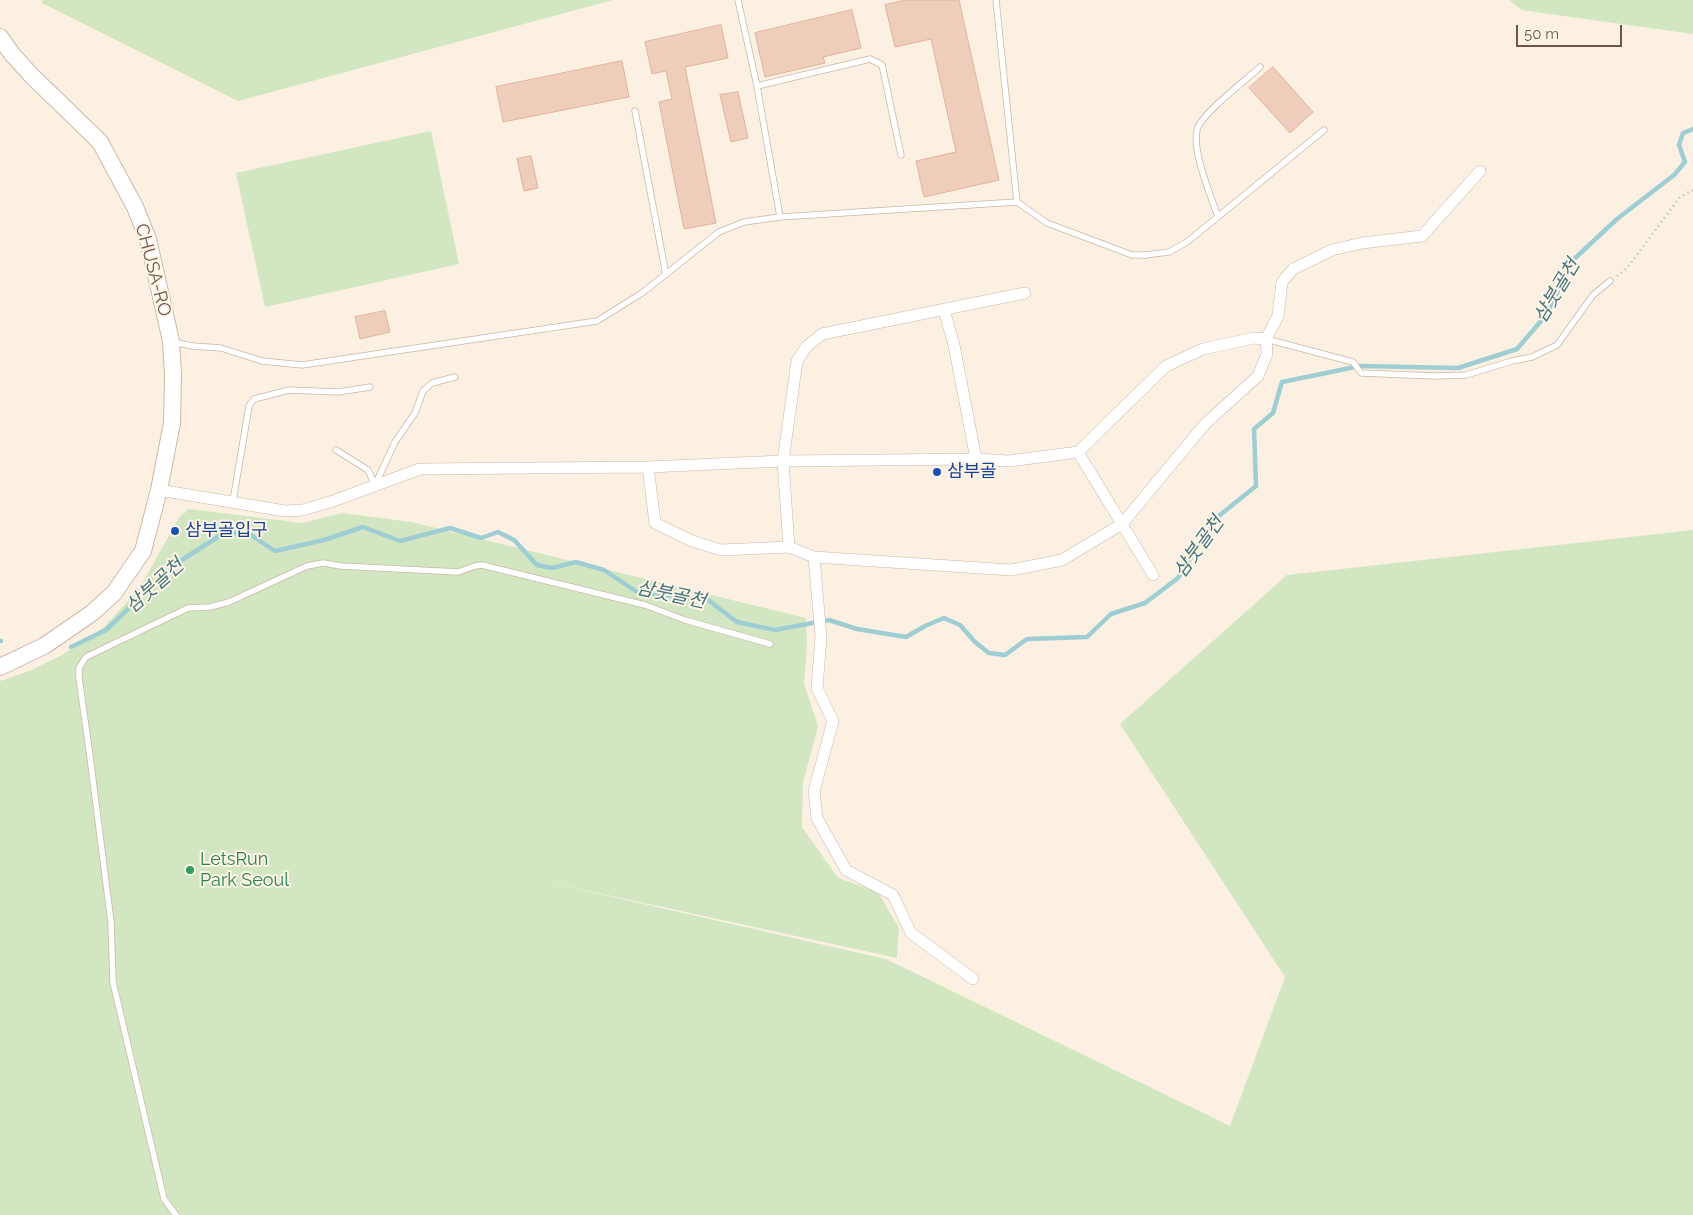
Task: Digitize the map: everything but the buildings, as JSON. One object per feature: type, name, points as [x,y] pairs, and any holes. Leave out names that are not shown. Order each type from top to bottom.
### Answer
[{"type":"street","name":"CHUSA-RO","points":[[0,37],[12,54],[100,142],[135,208],[148,239],[171,341],[173,375],[172,423],[159,490],[143,551],[114,593],[92,613],[44,646],[0,667]]},
{"type":"street","points":[[648,467],[655,523],[692,542],[721,550],[789,547],[814,558],[1011,570],[1062,560],[1122,524],[1205,424],[1258,376],[1266,354],[1266,339],[1278,316],[1282,282],[1293,269],[1332,250],[1362,243],[1422,236],[1480,171]]},
{"type":"street","points":[[789,547],[783,461],[797,361],[806,347],[822,334],[1024,293]]},
{"type":"street","points":[[944,310],[954,345],[976,459]]},
{"type":"street","points":[[159,490],[285,511],[303,510],[333,502],[420,469],[648,467],[783,461],[976,459],[1009,461],[1078,452],[1166,366],[1203,349],[1254,338],[1266,339]]},
{"type":"street","points":[[1078,452],[1153,575]]},
{"type":"street","points":[[814,558],[821,637],[817,688],[832,721],[814,791],[817,818],[846,870],[892,895],[911,933],[973,980]]},
{"type":"lane","points":[[738,0],[780,217]]},
{"type":"lane","points":[[996,0],[1017,202]]},
{"type":"lane","points":[[756,86],[870,59],[882,65],[901,155]]},
{"type":"lane","points":[[1218,217],[1197,154],[1197,130],[1203,118],[1260,67]]},
{"type":"lane","points":[[635,111],[666,275]]},
{"type":"lane","points":[[171,341],[193,346],[221,348],[262,361],[302,365],[598,321],[642,293],[719,232],[744,222],[780,217],[1017,202],[1047,223],[1132,255],[1169,252],[1187,242],[1324,130]]},
{"type":"lane","points":[[1266,339],[1353,362],[1361,373],[1435,376],[1466,375],[1532,356],[1557,345],[1593,295],[1610,281]]},
{"type":"lane","points":[[375,485],[395,442],[415,413],[423,391],[432,383],[454,377]]},
{"type":"lane","points":[[233,502],[249,406],[254,399],[289,390],[338,392],[370,387]]},
{"type":"lane","points":[[336,450],[368,470],[375,485]]},
{"type":"lane","points":[[176,1215],[164,1199],[113,982],[111,922],[79,678],[79,668],[86,657],[188,608],[210,607],[230,602],[307,566],[323,563],[341,566],[458,572],[482,565],[645,605],[685,620],[770,644]]},
{"type":"path","points":[[1610,281],[1627,268],[1680,197],[1693,190]]},
{"type":"green space","points":[[42,0],[613,0],[238,101],[42,3]]},
{"type":"green space","points":[[1509,0],[1693,0],[1693,34],[1521,10]]},
{"type":"green space","points":[[431,131],[459,264],[265,307],[236,173]]},
{"type":"green space","points":[[189,509],[302,523],[342,513],[411,522],[806,618],[807,646],[804,684],[818,726],[803,783],[802,827],[838,878],[878,892],[899,928],[897,958],[538,880],[886,959],[1230,1126],[1285,977],[1120,724],[1287,575],[1693,530],[1693,1215],[0,1215],[0,681],[29,671],[60,656],[104,627],[139,589],[180,516]]},
{"type":"waterway","name":"삼붓골천","points":[[71,647],[106,630],[174,565],[224,533],[248,533],[275,551],[324,540],[363,527],[400,541],[450,528],[481,538],[498,532],[514,540],[537,565],[552,568],[576,562],[604,570],[637,592],[708,600],[737,622],[775,630],[829,620],[857,629],[906,637],[944,618],[960,625],[975,642],[989,653],[1005,655],[1027,639],[1087,637],[1111,614],[1145,603],[1178,578],[1215,519],[1256,486],[1254,429],[1273,413],[1282,382],[1360,366],[1458,368],[1517,349],[1547,314],[1572,261],[1617,219],[1674,175],[1685,162],[1679,145],[1683,133],[1693,129]]},
{"type":"place","name":"삼부골","points":[[937,472]]},
{"type":"place","name":"삼부골입구","points":[[175,531]]},
{"type":"place","name":"LetsRun Park Seoul","points":[[190,870]]}]
